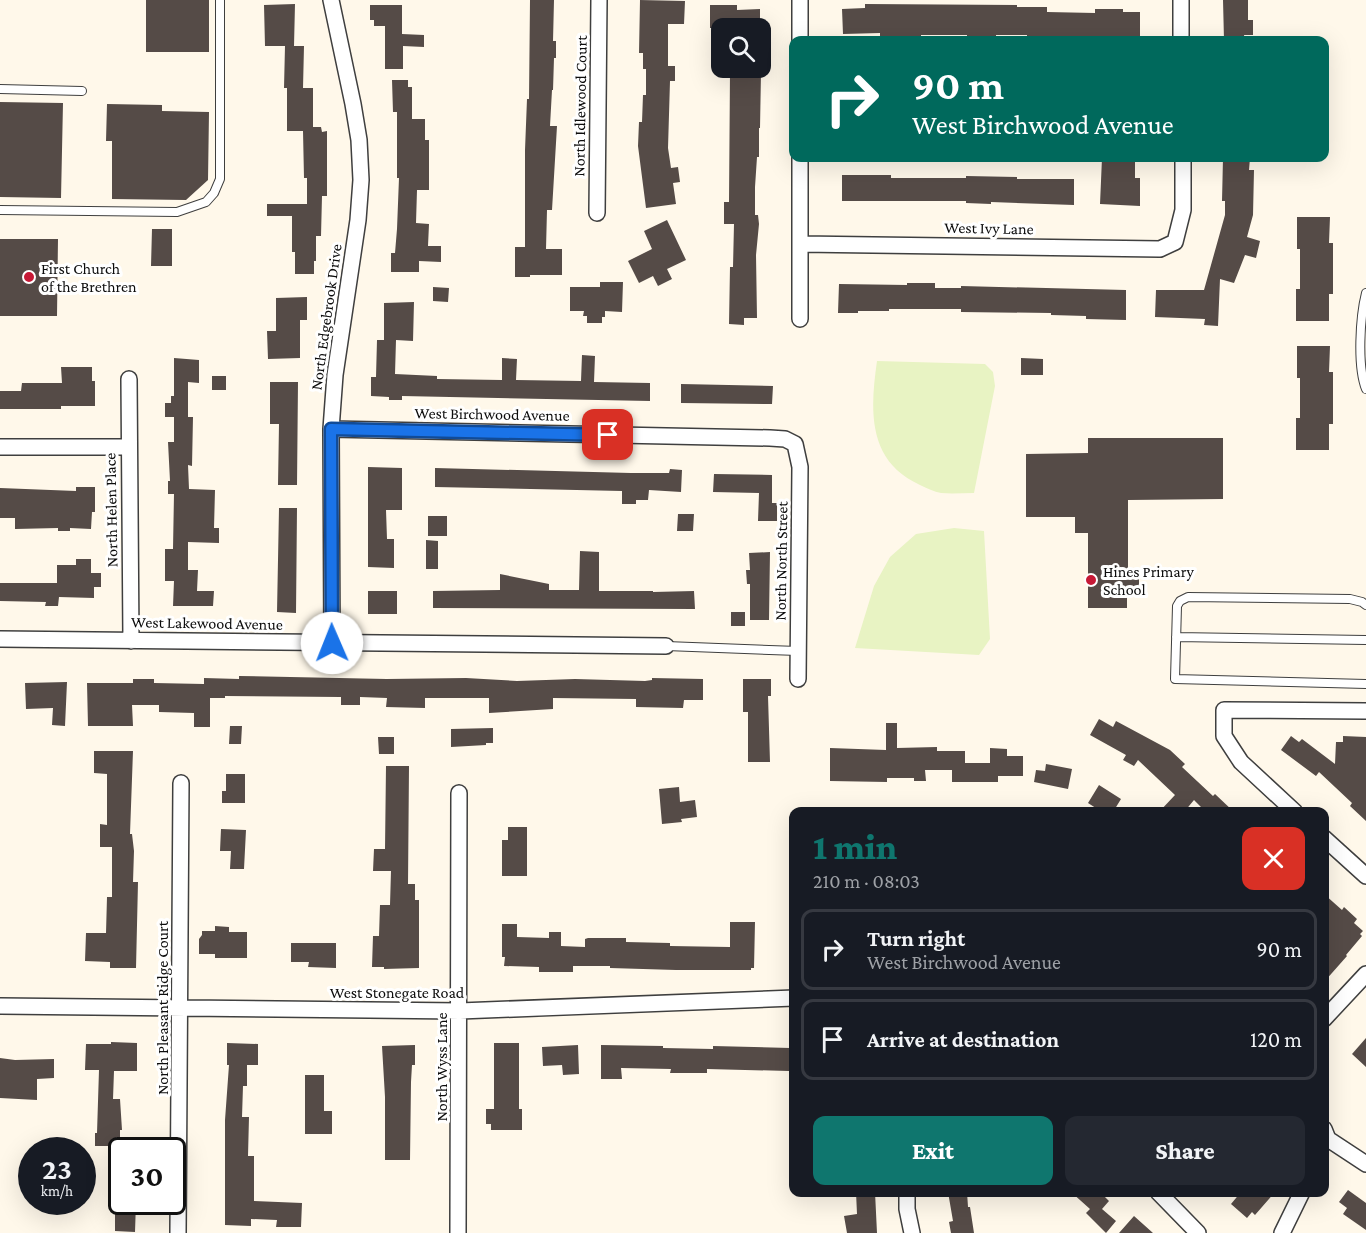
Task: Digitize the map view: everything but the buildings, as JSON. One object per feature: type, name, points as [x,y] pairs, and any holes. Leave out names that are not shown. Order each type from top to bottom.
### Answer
[{"type":"street","name":"North Edgebrook Drive","points":[[331,0],[359,140],[362,180],[335,375],[331,429],[332,643]]},
{"type":"street","name":"North Idlewood Court","points":[[597,213],[599,0]]},
{"type":"street","points":[[800,0],[800,36]]},
{"type":"street","points":[[1181,0],[1181,36]]},
{"type":"street","points":[[800,162],[800,319]]},
{"type":"street","name":"West Ivy Lane","points":[[801,244],[1160,249],[1175,242],[1183,210],[1183,162]]},
{"type":"street","name":"North Helen Place","points":[[129,379],[131,640]]},
{"type":"street","name":"West Birchwood Avenue","points":[[331,429],[770,438],[785,439],[795,444]]},
{"type":"street","name":"North North Street","points":[[795,444],[800,467],[798,679]]},
{"type":"street","points":[[0,447],[129,447]]},
{"type":"street","name":"West Lakewood Avenue","points":[[0,639],[666,646]]},
{"type":"street","points":[[1290,807],[1241,762],[1224,736],[1224,711],[1366,711]]},
{"type":"street","name":"North Pleasant Ridge Court","points":[[178,1233],[181,783]]},
{"type":"street","name":"North Wyss Lane","points":[[458,1233],[459,793]]},
{"type":"street","points":[[1329,843],[1366,876]]},
{"type":"street","points":[[1329,1014],[1366,974]]},
{"type":"street","name":"West Stonegate Road","points":[[0,1006],[460,1011],[789,998]]},
{"type":"street","points":[[1329,1140],[1366,1164]]},
{"type":"street","points":[[908,1197],[907,1209],[912,1233]]},
{"type":"street","points":[[1163,1197],[1198,1233]]},
{"type":"street","points":[[1282,1233],[1300,1197]]},
{"type":"lane","points":[[0,210],[177,212],[206,202],[214,193],[220,178],[220,0]]},
{"type":"lane","points":[[0,89],[82,91]]},
{"type":"lane","points":[[1366,293],[1362,307],[1361,365],[1366,388]]},
{"type":"lane","points":[[1366,605],[1350,599],[1188,597],[1179,601],[1177,606],[1175,679],[1366,684]]},
{"type":"lane","points":[[1176,637],[1366,640]]},
{"type":"lane","points":[[666,646],[798,651]]},
{"type":"green space","points":[[877,361],[985,364],[993,372],[995,386],[974,493],[933,491],[903,475],[890,462],[881,448],[876,432],[873,398]]},
{"type":"green space","points":[[954,528],[984,531],[990,639],[979,655],[855,648],[874,586],[890,557],[916,534]]},
{"type":"place","name":"First Church of the Brethren","points":[[29,277]]},
{"type":"place","name":"Hines Primary School","points":[[1091,580]]},
{"type":"route","points":[[332,643],[331,429],[608,435]]}]
